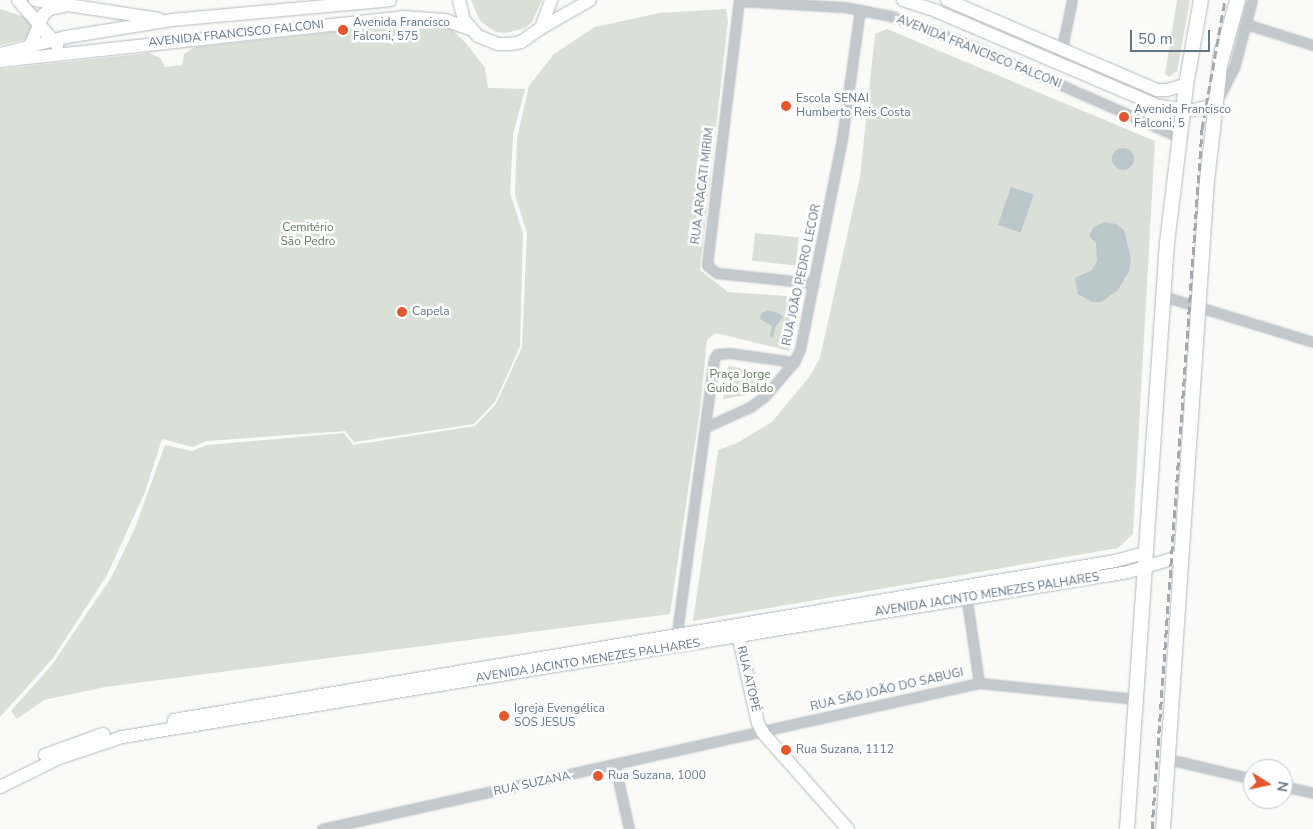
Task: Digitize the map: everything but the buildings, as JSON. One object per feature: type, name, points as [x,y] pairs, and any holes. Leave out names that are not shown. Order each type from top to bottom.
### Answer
[{"type":"highway","points":[[1220,61],[1237,0]]},
{"type":"main road","points":[[18,0],[40,22],[52,40],[62,49],[74,51]]},
{"type":"main road","points":[[35,0],[172,20],[165,35],[126,45]]},
{"type":"main road","name":"AVENIDA FRANCISCO FALCONI","points":[[0,54],[52,40],[172,20],[389,0]]},
{"type":"main road","points":[[459,0],[470,28]]},
{"type":"main road","points":[[540,28],[551,0]]},
{"type":"main road","points":[[540,28],[590,0]]},
{"type":"main road","name":"AVENIDA FRANCISCO FALCONI","points":[[903,0],[1059,62],[1159,106],[1183,110],[1214,105]]},
{"type":"main road","points":[[947,0],[967,4],[1156,90],[1167,90],[1186,85]]},
{"type":"main road","points":[[1127,829],[1163,296],[1179,137],[1201,0]]},
{"type":"main road","points":[[1163,829],[1214,105],[1220,61],[1232,0]]},
{"type":"main road","points":[[30,46],[37,36],[40,22],[50,9],[66,6]]},
{"type":"main road","name":"AVENIDA FRANCISCO FALCONI","points":[[0,61],[126,45],[402,17],[445,20],[470,28],[488,41],[510,44],[521,42],[540,28]]},
{"type":"main road","name":"AVENIDA JACINTO MENEZES PALHARES","points":[[498,669],[676,647],[966,592],[1145,560],[1182,556]]},
{"type":"main road","name":"AVENIDA JACINTO MENEZES PALHARES","points":[[0,778],[64,746],[105,733],[498,669],[735,623],[966,592]]},
{"type":"main road","name":"RUA ATOPÉ","points":[[735,623],[758,723],[764,733]]},
{"type":"main road","name":"AVENIDA JACINTO MENEZES PALHARES","points":[[0,787],[59,758],[102,742],[309,701]]},
{"type":"main road","points":[[764,733],[848,829]]},
{"type":"street","name":"AVENIDA FRANCISCO FALCONI","points":[[739,0],[860,10],[891,16],[936,31],[1179,137]]},
{"type":"street","name":"RUA ARACATI MIRIM","points":[[739,0],[707,266],[717,273],[813,283]]},
{"type":"street","points":[[1059,62],[1072,0]]},
{"type":"street","points":[[1214,105],[1230,80],[1252,0]]},
{"type":"street","name":"RUA JOÃO PEDRO LECOR","points":[[708,426],[750,407],[764,397],[794,362],[800,349],[842,139],[860,10]]},
{"type":"street","points":[[1246,24],[1313,44]]},
{"type":"street","points":[[1163,296],[1199,309],[1313,342]]},
{"type":"street","points":[[676,647],[708,426],[713,367],[717,354],[730,353],[794,362]]},
{"type":"street","points":[[966,592],[978,683]]},
{"type":"street","name":"RUA SÃO JOÃO DO SABUGI","points":[[764,733],[978,683],[1136,699]]},
{"type":"street","name":"RUA SUZANA","points":[[322,829],[764,733]]},
{"type":"street","points":[[1168,759],[1243,777]]},
{"type":"street","points":[[615,766],[629,829]]},
{"type":"street","points":[[1293,788],[1313,793]]},
{"type":"green space","points":[[471,0],[542,0],[532,22],[525,28],[506,33],[496,32],[480,21]]},
{"type":"green space","points":[[1177,0],[1190,0],[1177,71],[1169,77],[1165,74]]},
{"type":"green space","points":[[0,9],[26,17],[32,29],[27,39],[0,45]]},
{"type":"green space","points":[[726,9],[728,21],[700,270],[728,292],[801,297],[789,351],[716,333],[707,340],[700,409],[670,614],[105,687],[44,700],[17,719],[11,711],[51,666],[111,578],[135,528],[165,445],[192,451],[207,445],[344,433],[353,445],[475,426],[496,404],[522,347],[527,233],[515,195],[517,138],[529,86],[554,54],[595,27],[659,13]]},
{"type":"green space","name":"Cemitério São Pedro","points":[[426,22],[450,28],[466,43],[485,68],[488,88],[525,89],[513,135],[510,193],[523,233],[520,346],[495,402],[474,424],[354,442],[345,431],[206,441],[193,447],[162,439],[145,492],[107,575],[53,658],[0,717],[0,69],[149,53],[160,58],[165,67],[182,65],[184,54],[195,47]]},
{"type":"green space","points":[[887,29],[1155,141],[1133,534],[1118,548],[693,621],[718,450],[737,443],[772,422],[810,376],[820,358],[860,177],[875,34]]},
{"type":"green space","points":[[755,233],[799,238],[796,265],[752,261]]},
{"type":"green space","name":"Praça Jorge Guido Baldo","points":[[728,366],[767,373],[746,395],[723,399]]},
{"type":"shaded area","points":[[1123,148],[1131,151],[1134,159],[1131,167],[1123,170],[1115,167],[1112,159],[1115,151]]},
{"type":"shaded area","points":[[1011,187],[1034,195],[1021,233],[998,225]]},
{"type":"shaded area","points":[[1104,222],[1116,224],[1124,230],[1131,259],[1129,271],[1118,290],[1101,302],[1092,302],[1078,294],[1075,278],[1092,270],[1097,261],[1096,243],[1089,236],[1093,228]]},
{"type":"shaded area","points":[[767,310],[779,313],[783,317],[776,326],[773,337],[770,336],[772,326],[760,319],[761,314]]},
{"type":"railway","points":[[1152,829],[1202,129],[1225,0]]},
{"type":"place","name":"Avenida Francisco Falconi, 575","points":[[343,30]]},
{"type":"place","name":"Escola SENAI Humberto Reis Costa","points":[[786,106]]},
{"type":"place","name":"Avenida Francisco Falconi, 5","points":[[1124,117]]},
{"type":"place","name":"Capela","points":[[402,312]]},
{"type":"place","name":"Igreja Evengélica SOS JESUS","points":[[504,716]]},
{"type":"place","name":"Rua Suzana, 1112","points":[[786,750]]},
{"type":"place","name":"Rua Suzana, 1000","points":[[598,776]]}]
